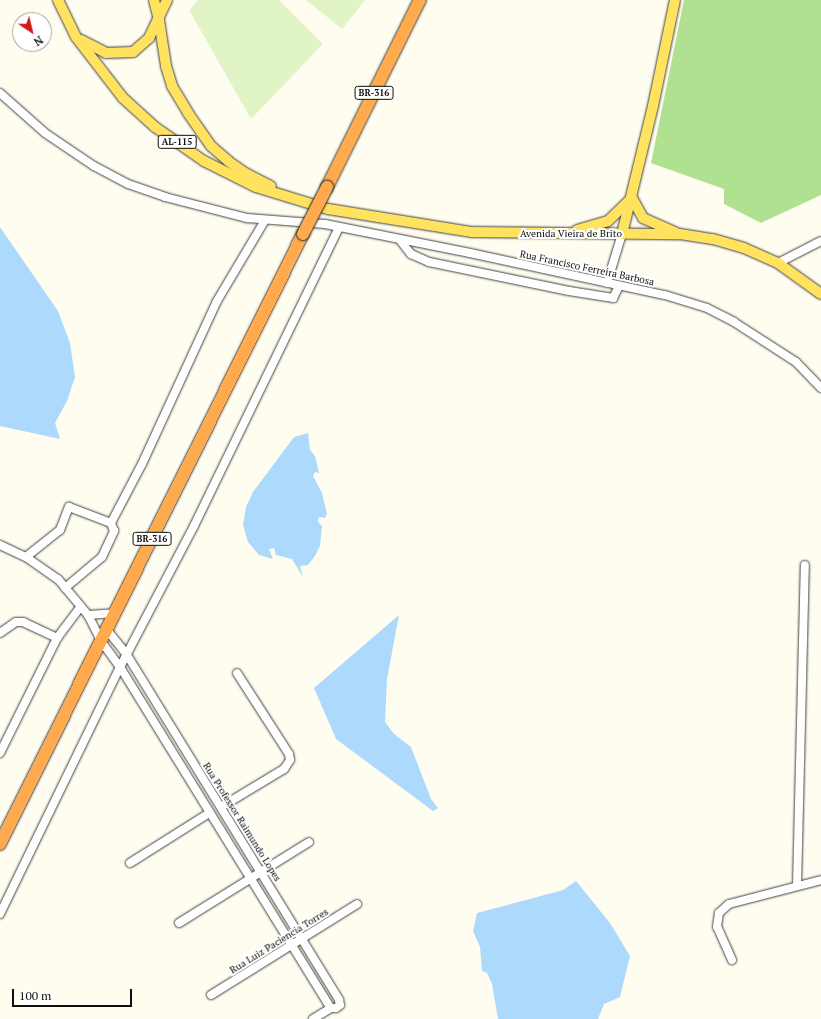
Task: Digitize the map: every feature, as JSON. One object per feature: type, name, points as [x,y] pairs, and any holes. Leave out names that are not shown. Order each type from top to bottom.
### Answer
[{"type":"highway","name":"BR-316","points":[[0,844],[420,0]]},
{"type":"main road","name":"AL-115","points":[[58,0],[76,37],[108,81],[155,127],[219,170],[256,187],[309,205]]},
{"type":"main road","points":[[154,0],[160,20],[166,66],[172,86],[211,146],[245,173],[309,205]]},
{"type":"main road","points":[[76,37],[106,53],[133,52],[143,46],[160,20],[167,0]]},
{"type":"main road","points":[[622,234],[632,198],[675,0]]},
{"type":"main road","points":[[566,234],[608,221],[616,216],[632,198]]},
{"type":"main road","points":[[632,198],[643,218],[680,234]]},
{"type":"main road","name":"Avenida Vieira de Brito","points":[[309,205],[472,232],[680,234],[713,239],[744,248],[778,263],[821,294]]},
{"type":"street","name":"Rua Francisco Ferreira Barbosa","points":[[0,93],[45,133],[94,166],[128,184],[165,197],[247,218],[325,224],[607,282],[693,304],[734,322],[792,359],[821,388]]},
{"type":"street","points":[[65,588],[102,557],[114,531],[111,523],[142,464],[217,301],[265,220]]},
{"type":"street","points":[[0,914],[126,655],[194,526],[339,228]]},
{"type":"street","points":[[607,282],[622,234]]},
{"type":"street","points":[[400,240],[411,254],[429,262],[561,290],[613,298],[619,286]]},
{"type":"street","points":[[778,263],[821,240]]},
{"type":"street","points":[[26,557],[60,530],[69,507],[111,523]]},
{"type":"street","points":[[0,545],[26,557],[65,588],[80,608],[88,615],[101,641],[120,667],[291,946],[331,1008],[313,1019]]},
{"type":"street","points":[[797,886],[805,565]]},
{"type":"street","points":[[0,753],[57,638],[80,608]]},
{"type":"street","points":[[88,615],[115,614]]},
{"type":"street","points":[[0,633],[16,622],[23,622],[57,638]]},
{"type":"street","name":"Rua Professor Raimundo Lopes","points":[[107,630],[126,655],[339,1000],[340,1005],[336,1008],[331,1008]]},
{"type":"street","points":[[220,807],[284,769],[290,760],[289,754],[237,673]]},
{"type":"street","points":[[130,863],[209,813]]},
{"type":"street","points":[[179,923],[309,842]]},
{"type":"street","points":[[732,960],[717,926],[719,913],[729,904],[821,880]]},
{"type":"street","name":"Rua Luiz Paciencia Torres","points":[[210,995],[357,904]]},
{"type":"green space","points":[[198,0],[279,0],[323,44],[251,119],[189,10]]},
{"type":"green space","points":[[306,0],[365,0],[342,29]]},
{"type":"green space","points":[[684,0],[821,0],[821,195],[761,223],[724,204],[724,189],[651,163]]},
{"type":"water","points":[[0,227],[58,311],[70,343],[75,377],[67,401],[55,423],[60,439],[0,426]]},
{"type":"water","points":[[308,433],[310,450],[315,456],[319,473],[315,472],[313,476],[322,493],[327,514],[325,518],[319,517],[318,522],[322,526],[320,546],[315,556],[308,565],[300,566],[303,577],[292,559],[276,555],[274,548],[269,549],[273,559],[259,555],[248,542],[243,525],[246,507],[253,492],[294,437]]},
{"type":"water","points":[[399,615],[387,679],[385,722],[394,734],[411,747],[431,799],[438,808],[433,811],[336,739],[314,688]]},
{"type":"water","points":[[576,881],[610,923],[630,956],[620,997],[604,1004],[598,1019],[498,1019],[492,984],[487,973],[482,971],[480,947],[473,931],[477,913],[563,890]]}]
